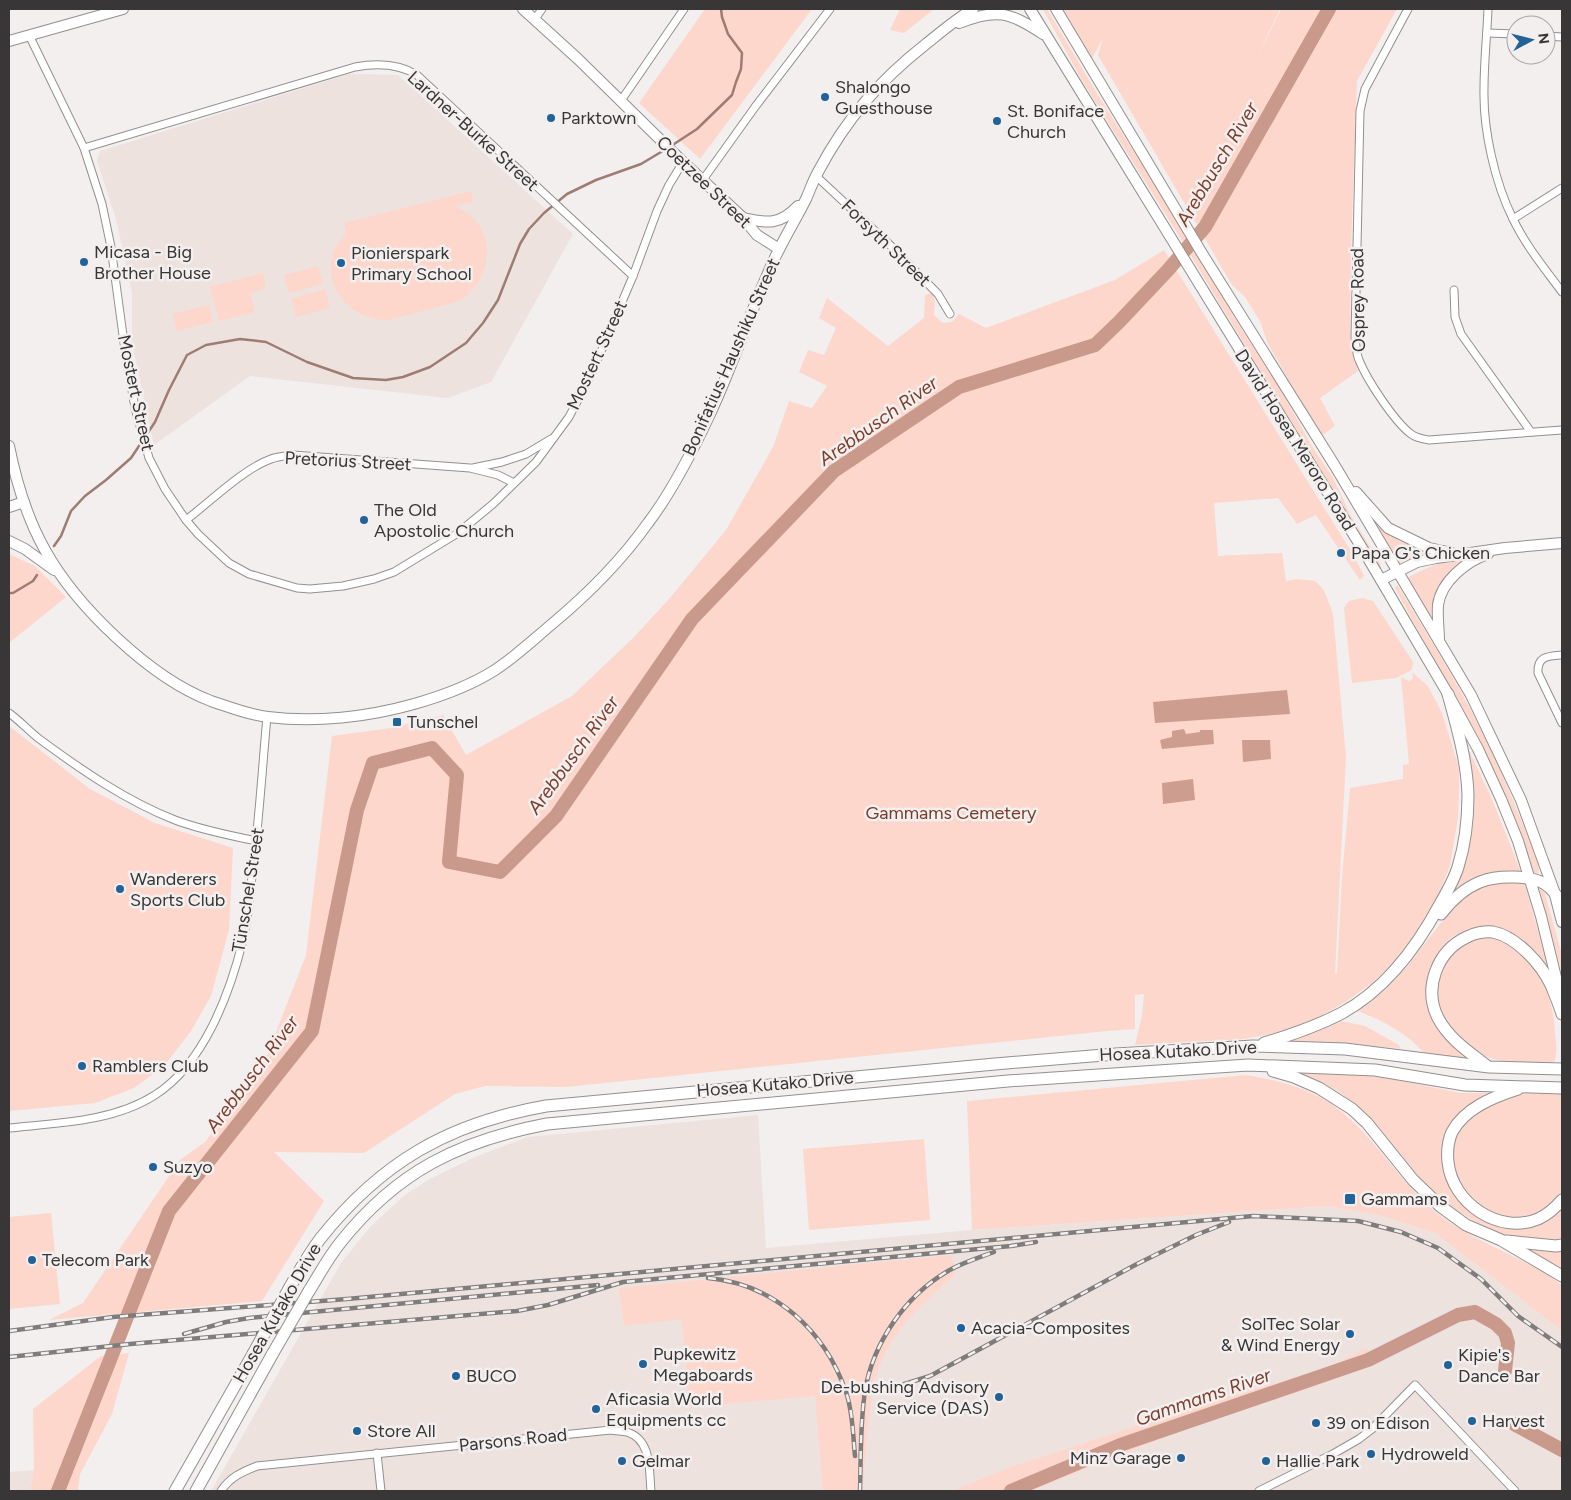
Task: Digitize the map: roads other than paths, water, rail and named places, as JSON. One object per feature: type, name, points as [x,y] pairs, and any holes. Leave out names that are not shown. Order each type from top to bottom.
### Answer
[{"type":"main road","points":[[9,41],[123,9]]},
{"type":"main road","name":"Coetzee Street","points":[[523,9],[578,59],[620,102],[743,218],[757,235],[779,249]]},
{"type":"main road","name":"David Hosea Meroro Road","points":[[1030,9],[1381,580],[1478,749],[1502,799],[1518,841],[1541,916],[1562,1002]]},
{"type":"main road","name":"David Hosea Meroro Road","points":[[1056,9],[1203,255],[1335,466],[1471,695],[1521,800],[1554,891],[1562,922]]},
{"type":"main road","name":"Bonifatius Haushiku Street","points":[[9,446],[23,499],[39,539],[61,575],[88,608],[118,639],[153,668],[174,682],[204,698],[267,717],[314,719],[396,709],[458,690],[492,672],[514,657],[576,604],[633,543],[650,521],[709,416],[779,249],[816,176],[843,129],[867,98],[897,67],[969,10]]},
{"type":"main road","points":[[947,27],[972,18],[1003,13],[1028,24],[1046,36]]},
{"type":"main road","points":[[743,218],[764,223],[778,221],[794,211],[806,198]]},
{"type":"main road","points":[[757,235],[768,253],[769,271]]},
{"type":"main road","points":[[1335,466],[1388,528],[1429,548],[1456,554]]},
{"type":"main road","points":[[9,500],[23,499]]},
{"type":"main road","points":[[9,508],[23,499]]},
{"type":"main road","points":[[9,541],[25,549],[61,575]]},
{"type":"main road","points":[[1381,580],[1416,562],[1456,554],[1562,543]]},
{"type":"main road","points":[[1439,642],[1438,604],[1442,593],[1452,577],[1480,556],[1505,548]]},
{"type":"main road","points":[[1426,931],[1459,866],[1467,815],[1464,757],[1448,694]]},
{"type":"main road","points":[[1253,1046],[1310,1028],[1343,1012],[1370,994],[1386,980],[1452,900],[1479,882],[1493,878],[1508,877],[1530,879],[1544,883],[1554,891],[1562,905]]},
{"type":"main road","points":[[1488,1067],[1459,1045],[1450,1035],[1435,1008],[1433,987],[1435,974],[1439,962],[1454,944],[1471,935],[1491,932],[1510,940],[1534,960],[1544,973],[1551,984],[1562,1014]]},
{"type":"main road","name":"Hosea Kutako Drive","points":[[175,1491],[290,1287],[319,1241],[351,1203],[381,1176],[406,1158],[447,1134],[483,1120],[546,1106],[759,1085],[1116,1054],[1253,1046],[1345,1050],[1488,1067],[1562,1069]]},
{"type":"main road","points":[[1248,1065],[1294,1077],[1331,1094],[1352,1109],[1367,1124],[1414,1180],[1440,1206],[1466,1224],[1501,1240],[1562,1276]]},
{"type":"main road","name":"Hosea Kutako Drive","points":[[196,1491],[309,1291],[345,1238],[368,1210],[394,1188],[434,1160],[465,1146],[519,1130],[547,1124],[996,1082],[1248,1065],[1375,1070],[1465,1085],[1562,1088]]},
{"type":"main road","points":[[1529,1086],[1492,1098],[1470,1111],[1460,1121],[1452,1132],[1448,1143],[1447,1156],[1450,1176],[1455,1187],[1474,1208],[1500,1222],[1518,1223],[1539,1219],[1562,1200]]},
{"type":"main road","points":[[1501,1240],[1562,1245]]},
{"type":"street","points":[[535,19],[542,9]]},
{"type":"street","points":[[620,102],[684,9]]},
{"type":"street","points":[[702,181],[830,9]]},
{"type":"street","name":"Osprey Road","points":[[1408,9],[1367,84],[1360,111],[1355,337],[1358,359],[1395,416],[1411,434],[1418,438],[1429,440],[1562,430]]},
{"type":"street","points":[[1488,9],[1484,89],[1487,131],[1495,167],[1512,219],[1562,292]]},
{"type":"street","points":[[1487,33],[1506,34]]},
{"type":"street","name":"Mostert Street","points":[[29,35],[84,148],[102,204],[111,247],[135,408],[149,458],[165,489],[186,520],[198,534],[229,562],[249,574],[297,588],[326,588],[360,582],[394,572],[458,533],[493,504],[536,462],[569,417],[583,390],[632,276],[657,210],[683,162]]},
{"type":"street","name":"Lardner-Burke Street","points":[[84,148],[355,67],[373,64],[390,65],[409,70],[417,76],[632,276]]},
{"type":"street","name":"Forsyth Street","points":[[816,176],[888,243],[938,294],[950,314]]},
{"type":"street","points":[[1512,219],[1562,188]]},
{"type":"street","points":[[1454,290],[1455,317],[1461,334],[1531,432]]},
{"type":"street","name":"Pretorius Street","points":[[470,468],[502,462],[526,454],[552,439]]},
{"type":"street","name":"Pretorius Street","points":[[186,520],[244,474],[260,464],[281,456],[293,455],[470,468],[498,475],[514,483]]},
{"type":"street","points":[[1562,655],[1545,658],[1539,662],[1538,666],[1538,673],[1562,723]]},
{"type":"street","points":[[9,713],[37,737],[98,780],[136,801],[174,820],[198,828],[256,841]]},
{"type":"street","name":"Tünschel Street","points":[[9,1128],[95,1118],[138,1104],[172,1082],[194,1058],[227,992],[243,939],[256,841],[267,717]]},
{"type":"street","points":[[1259,1491],[1359,1439],[1415,1385],[1515,1491]]},
{"type":"street","name":"Parsons Road","points":[[221,1491],[232,1478],[257,1466],[610,1430],[628,1432],[642,1443],[646,1449],[651,1491]]},
{"type":"street","points":[[377,1453],[381,1491]]},
{"type":"waterway","points":[[671,146],[697,129],[732,95],[741,69],[742,53],[728,34],[721,9]]},
{"type":"waterway","name":"Arebbusch River","points":[[58,1491],[169,1211],[312,1031],[357,810],[373,763],[432,748],[457,775],[449,862],[500,872],[556,816],[692,619],[834,471],[959,387],[1095,345],[1119,322],[1205,227],[1329,9]]},
{"type":"waterway","points":[[54,546],[61,536],[71,511],[85,496],[131,458],[155,422],[187,355],[206,345],[240,339],[266,342],[307,362],[353,378],[386,380],[403,377],[430,367],[466,343],[483,323],[498,300],[520,244],[529,229],[544,213],[567,194],[596,180],[641,164],[666,149]]},
{"type":"waterway","points":[[9,593],[13,593],[33,581],[37,575]]},
{"type":"waterway","name":"Gammams River","points":[[1011,1491],[1123,1444],[1368,1360],[1458,1315],[1475,1312],[1496,1324],[1505,1333],[1508,1343],[1505,1371]]},
{"type":"waterway","name":"Gammams River","points":[[1514,1424],[1562,1450]]},
{"type":"railway","points":[[9,1331],[113,1317],[347,1299],[1253,1216],[1358,1221],[1401,1232],[1438,1248],[1481,1279],[1518,1316],[1562,1347]]},
{"type":"railway","points":[[895,1387],[930,1376],[1137,1264],[1196,1235],[1229,1222]]},
{"type":"railway","points":[[9,1357],[130,1344],[517,1311],[548,1305],[623,1282],[1011,1246],[1036,1242]]},
{"type":"railway","points":[[860,1491],[863,1403],[869,1373],[883,1339],[905,1307],[932,1281],[959,1265],[994,1252]]},
{"type":"railway","points":[[708,1278],[732,1282],[755,1290],[776,1301],[794,1314],[811,1331],[825,1349],[837,1370],[846,1392],[851,1416],[855,1456]]},
{"type":"railway","points":[[184,1334],[226,1322],[249,1318],[598,1285]]},
{"type":"place","name":"Shalongo Guesthouse","points":[[825,97]]},
{"type":"place","name":"Parktown","points":[[551,118]]},
{"type":"place","name":"St. Boniface Church","points":[[997,121]]},
{"type":"place","name":"Micasa - Big Brother House","points":[[84,262]]},
{"type":"place","name":"Pionierspark Primary School","points":[[341,263]]},
{"type":"place","name":"The Old Apostolic Church","points":[[364,520]]},
{"type":"place","name":"Papa G's Chicken","points":[[1341,553]]},
{"type":"place","name":"Tunschel","points":[[397,722]]},
{"type":"place","name":"Wanderers Sports Club","points":[[120,889]]},
{"type":"place","name":"Ramblers Club","points":[[82,1066]]},
{"type":"place","name":"Suzyo","points":[[153,1167]]},
{"type":"place","name":"Gammams","points":[[1350,1199]]},
{"type":"place","name":"Telecom Park","points":[[32,1260]]},
{"type":"place","name":"Acacia-Composites","points":[[961,1328]]},
{"type":"place","name":"SolTec Solar & Wind Energy","points":[[1350,1334]]},
{"type":"place","name":"Pupkewitz Megaboards","points":[[643,1364]]},
{"type":"place","name":"Kipie's Dance Bar","points":[[1448,1365]]},
{"type":"place","name":"BUCO","points":[[456,1376]]},
{"type":"place","name":"De-bushing Advisory Service (DAS)","points":[[999,1397]]},
{"type":"place","name":"Aficasia World Equipments cc","points":[[596,1409]]},
{"type":"place","name":"Harvest","points":[[1472,1421]]},
{"type":"place","name":"39 on Edison","points":[[1316,1423]]},
{"type":"place","name":"Store All","points":[[357,1431]]},
{"type":"place","name":"Hydroweld","points":[[1371,1454]]},
{"type":"place","name":"Minz Garage","points":[[1181,1458]]},
{"type":"place","name":"Gelmar","points":[[622,1461]]},
{"type":"place","name":"Hallie Park","points":[[1266,1461]]},
{"type":"park label","name":"Gammams Cemetery","points":[[951,813]]}]
